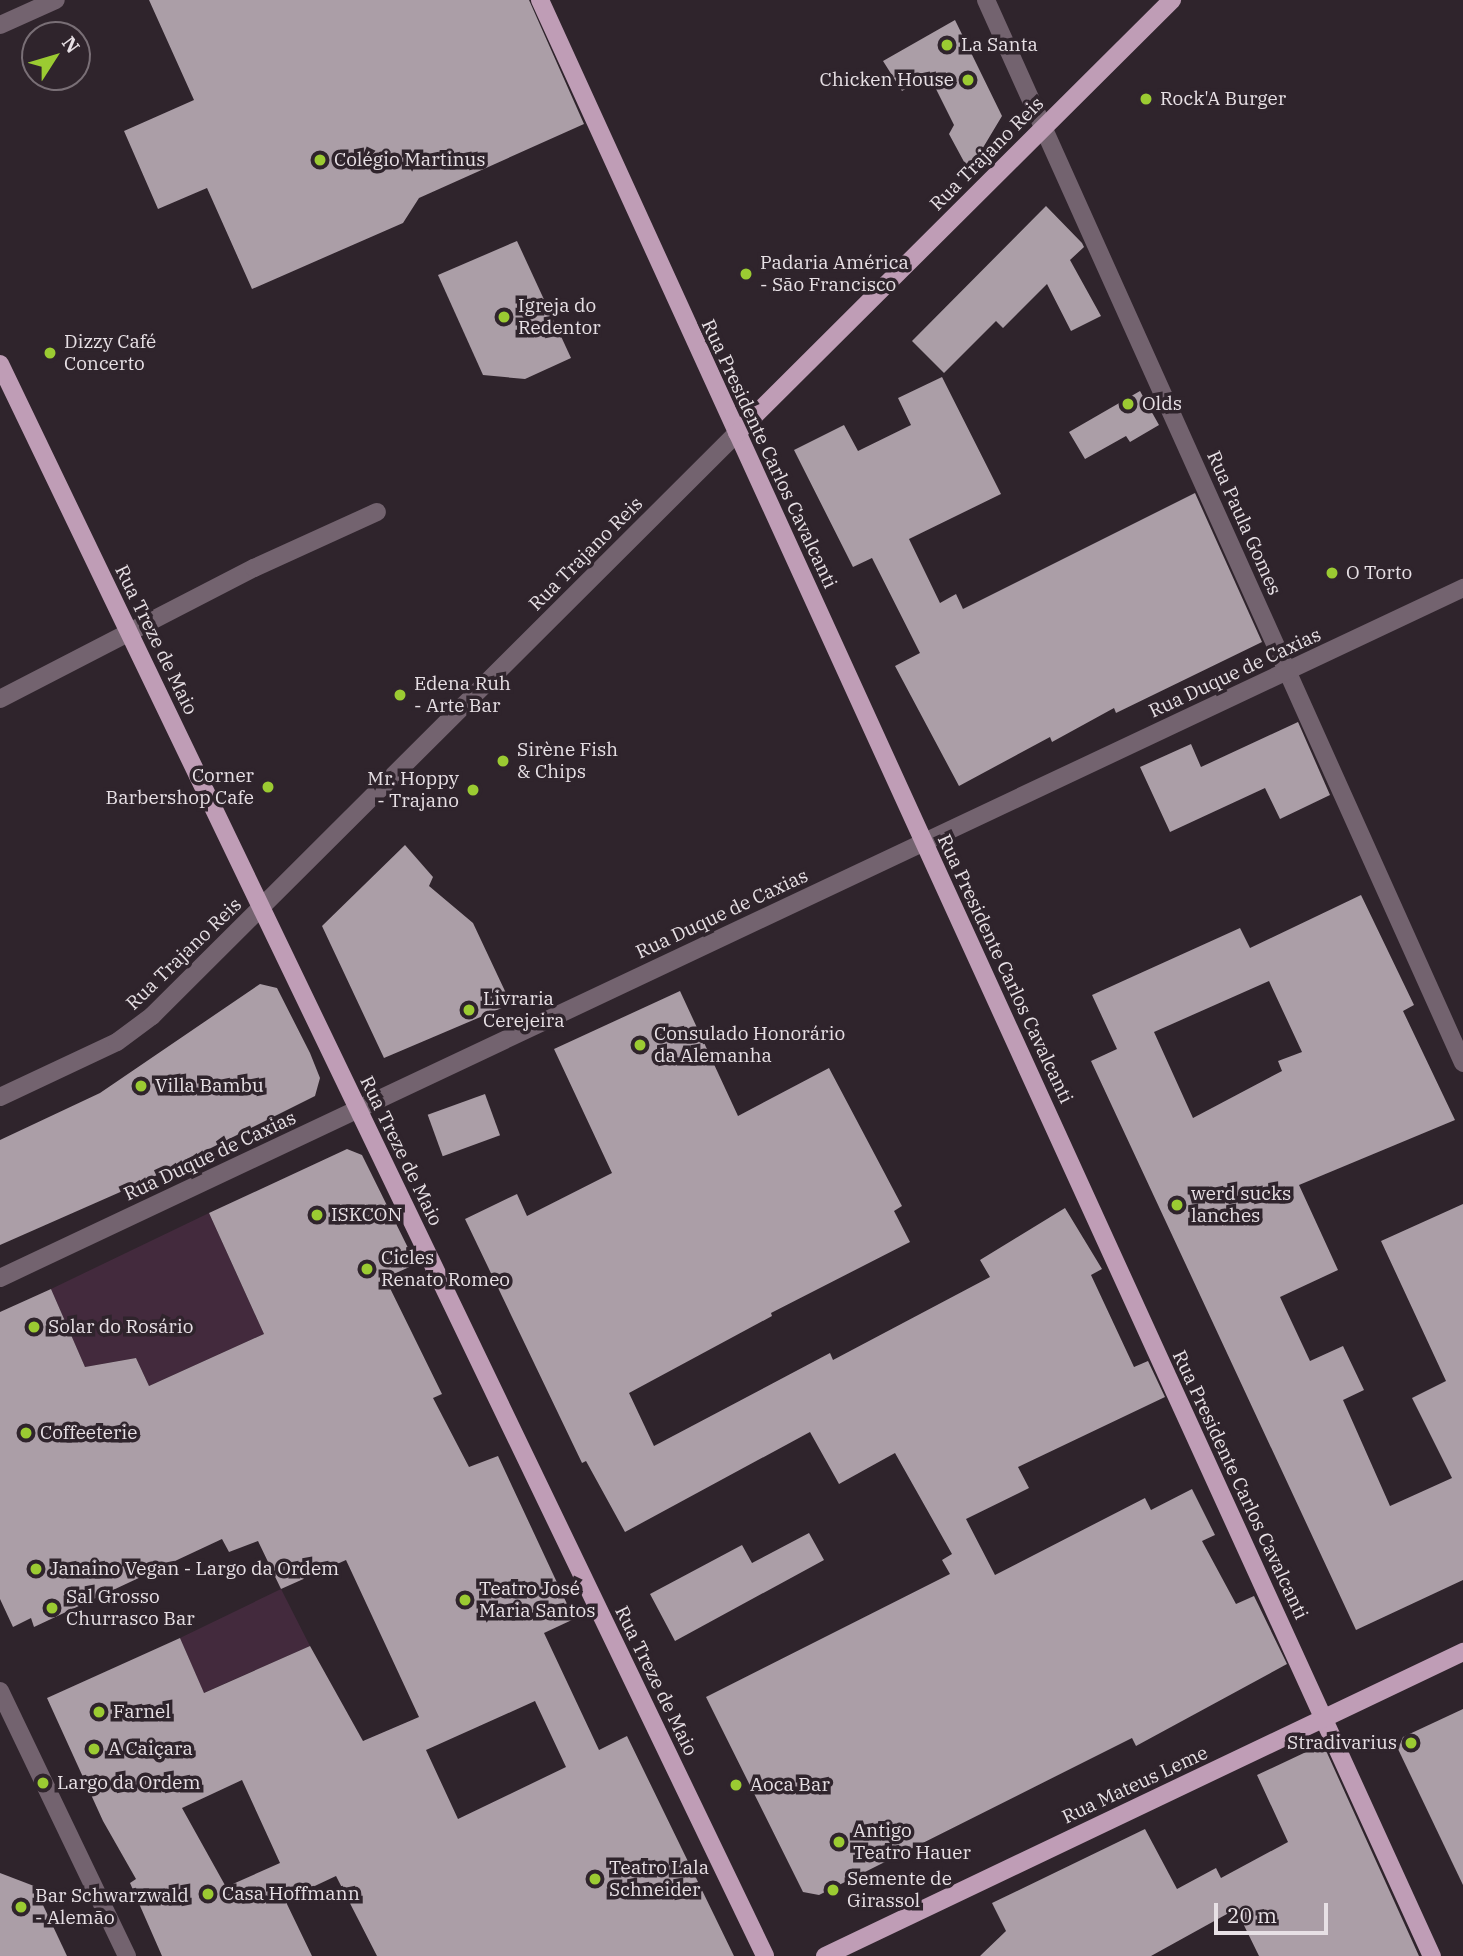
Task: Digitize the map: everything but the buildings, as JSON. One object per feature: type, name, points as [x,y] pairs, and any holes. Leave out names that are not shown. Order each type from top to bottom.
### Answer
[{"type":"main road","name":"Rua Presidente Carlos Cavalcanti","points":[[540,0],[1432,1956]]},
{"type":"main road","name":"Rua Trajano Reis","points":[[737,433],[1172,0]]},
{"type":"main road","name":"Rua Treze de Maio","points":[[0,364],[765,1956]]},
{"type":"main road","name":"Rua Mateus Leme","points":[[825,1956],[1463,1652]]},
{"type":"street","points":[[0,25],[56,0]]},
{"type":"street","name":"Rua Paula Gomes","points":[[986,0],[1463,1063]]},
{"type":"street","name":"Rua Trajano Reis","points":[[0,1097],[136,1030],[737,433]]},
{"type":"street","points":[[0,699],[129,631],[377,512]]},
{"type":"street","name":"Rua Duque de Caxias","points":[[0,1278],[1463,589]]},
{"type":"street","points":[[0,1691],[127,1956]]},
{"type":"shaded area","points":[[209,1213],[264,1334],[149,1386],[136,1358],[85,1367],[51,1289]]},
{"type":"shaded area","points":[[281,1589],[310,1646],[147,1718],[198,1680],[180,1638]]},
{"type":"place","name":"La Santa","points":[[947,45]]},
{"type":"place","name":"Chicken House","points":[[968,80]]},
{"type":"place","name":"Rock'A Burger","points":[[1146,99]]},
{"type":"place","name":"Colégio Martinus","points":[[320,160]]},
{"type":"place","name":"Padaria América - São Francisco","points":[[746,274]]},
{"type":"place","name":"Igreja do Redentor","points":[[504,317]]},
{"type":"place","name":"Dizzy Café Concerto","points":[[50,353]]},
{"type":"place","name":"Olds","points":[[1128,404]]},
{"type":"place","name":"O Torto","points":[[1332,573]]},
{"type":"place","name":"Edena Ruh - Arte Bar","points":[[400,695]]},
{"type":"place","name":"Sirène Fish & Chips","points":[[503,761]]},
{"type":"place","name":"Corner Barbershop Cafe","points":[[268,787]]},
{"type":"place","name":"Mr. Hoppy - Trajano","points":[[473,790]]},
{"type":"place","name":"Livraria Cerejeira","points":[[469,1010]]},
{"type":"place","name":"Consulado Honorário da Alemanha","points":[[640,1045]]},
{"type":"place","name":"Villa Bambu","points":[[141,1086]]},
{"type":"place","name":"werd sucks lanches","points":[[1177,1205]]},
{"type":"place","name":"ISKCON","points":[[317,1215]]},
{"type":"place","name":"Cicles Renato Romeo","points":[[367,1269]]},
{"type":"place","name":"Solar do Rosário","points":[[34,1327]]},
{"type":"place","name":"Coffeeterie","points":[[26,1433]]},
{"type":"place","name":"Janaino Vegan - Largo da Ordem","points":[[36,1569]]},
{"type":"place","name":"Teatro José Maria Santos","points":[[465,1600]]},
{"type":"place","name":"Sal Grosso Churrasco Bar","points":[[52,1608]]},
{"type":"place","name":"Farnel","points":[[99,1712]]},
{"type":"place","name":"Stradivarius","points":[[1411,1743]]},
{"type":"place","name":"A Caiçara","points":[[94,1749]]},
{"type":"place","name":"Largo da Ordem","points":[[43,1783]]},
{"type":"place","name":"Aoca Bar","points":[[736,1785]]},
{"type":"place","name":"Antigo Teatro Hauer","points":[[839,1842]]},
{"type":"place","name":"Teatro Lala Schneider","points":[[595,1879]]},
{"type":"place","name":"Semente de Girassol","points":[[833,1890]]},
{"type":"place","name":"Casa Hoffmann","points":[[208,1894]]},
{"type":"place","name":"Bar Schwarzwald - Alemão","points":[[21,1907]]}]
